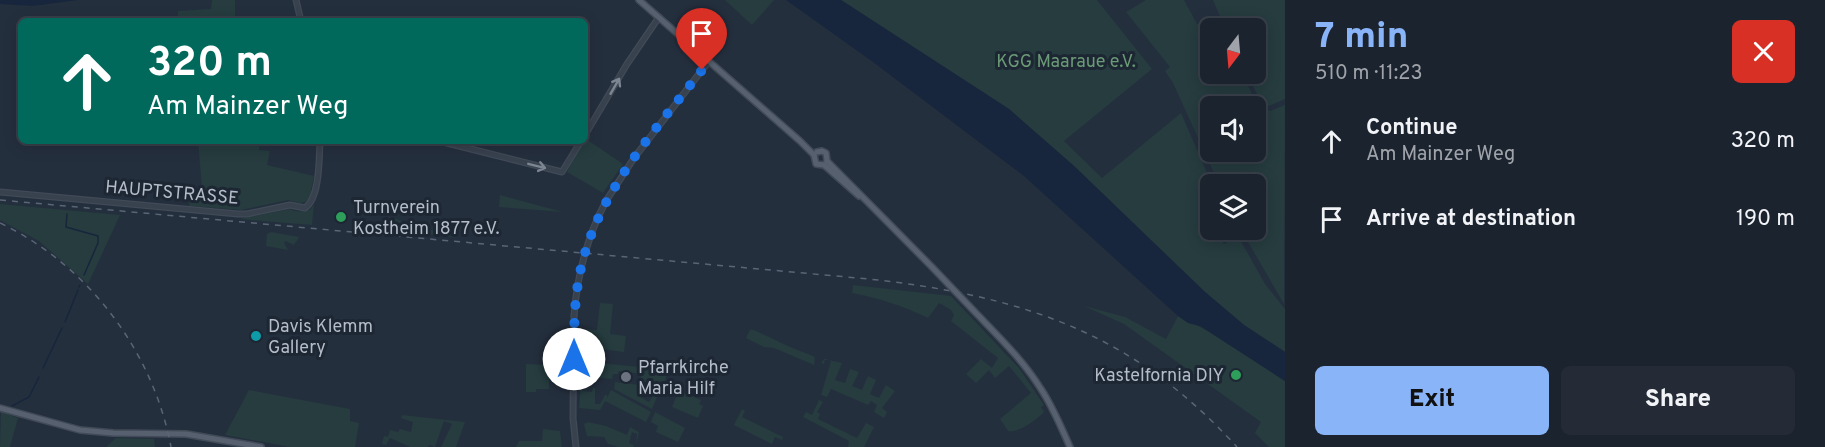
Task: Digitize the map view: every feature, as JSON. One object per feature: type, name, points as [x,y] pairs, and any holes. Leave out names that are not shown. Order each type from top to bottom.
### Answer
[{"type":"main road","points":[[639,0],[815,154],[816,164],[826,163]]},
{"type":"main road","points":[[815,154],[822,151],[826,153],[826,163],[931,266],[1012,351],[1035,380],[1053,409],[1070,447]]},
{"type":"main road","points":[[0,408],[67,427],[91,431],[186,434],[261,447]]},
{"type":"street","points":[[296,0],[300,18]]},
{"type":"street","points":[[588,130],[627,64],[659,17]]},
{"type":"street","points":[[576,447],[573,418],[574,316],[583,258],[592,231],[606,201],[628,167],[709,61]]},
{"type":"street","name":"HAUPTSTRASSE","points":[[0,192],[238,214],[290,205],[304,208],[313,200],[316,190],[320,144]]},
{"type":"street","points":[[451,144],[562,172],[579,144]]},
{"type":"green space","points":[[212,0],[235,0],[235,18],[178,18],[178,11],[211,9]]},
{"type":"green space","points":[[725,0],[774,0],[752,25]]},
{"type":"green space","name":"KGG Maaraue e.V.","points":[[841,0],[1097,0],[1152,69],[1064,141],[1102,178],[1181,113],[1200,157],[1200,162],[1202,162],[1208,174],[1200,174],[1200,240],[1221,240],[1224,244],[1231,240],[1240,240],[1265,284],[1285,309],[1285,352],[1244,325],[1204,291],[1074,166],[1009,109]]},
{"type":"green space","points":[[1146,0],[1184,0],[1197,24],[1200,24],[1200,84],[1247,84],[1253,96],[1200,96],[1200,142],[1173,83],[1165,71],[1170,67],[1126,12]]},
{"type":"green space","points":[[1213,0],[1285,0],[1285,99],[1269,106],[1266,105],[1266,96],[1258,96],[1252,84],[1266,84],[1266,18],[1221,18]]},
{"type":"green space","points":[[1285,105],[1284,304],[1247,240],[1266,240],[1266,174],[1214,174],[1209,162],[1266,162],[1266,109],[1270,111]]},
{"type":"green space","points":[[588,140],[623,164],[603,193],[567,172],[581,144],[588,144]]},
{"type":"green space","points":[[198,144],[260,144],[259,150],[270,151],[267,165],[314,176],[310,197],[306,202],[288,200],[241,210],[189,206],[190,197],[203,199]]},
{"type":"green space","points":[[500,195],[563,212],[499,207]]},
{"type":"green space","points":[[0,204],[120,215],[88,284],[39,241],[0,220]]},
{"type":"green space","points":[[314,204],[312,225],[239,219],[290,209],[310,210]]},
{"type":"green space","points":[[389,217],[458,238],[388,229]]},
{"type":"green space","points":[[271,232],[299,237],[294,245],[285,241],[288,250],[266,246],[267,234]]},
{"type":"green space","points":[[853,285],[951,296],[1019,368],[1044,405],[1041,407],[1044,412],[1022,428],[1008,431],[1000,419],[1031,393],[1009,366],[995,378],[989,370],[976,383],[966,374],[981,359],[992,368],[998,358],[951,321],[954,315],[951,310],[939,303],[928,318],[891,303],[852,293]]},
{"type":"green space","points":[[600,303],[613,304],[610,334],[626,336],[624,352],[593,348],[594,342],[586,342],[587,329],[597,330]]},
{"type":"green space","points":[[1084,306],[1125,317],[1166,339],[1178,316],[1210,332],[1285,381],[1285,447],[1269,447],[1255,433],[1261,422],[1124,324]]},
{"type":"green space","points":[[750,330],[813,356],[814,365],[746,338]]},
{"type":"green space","points":[[827,360],[842,363],[835,380],[845,383],[850,369],[859,372],[852,386],[862,390],[868,376],[876,380],[870,394],[879,398],[886,385],[895,391],[882,408],[887,412],[884,418],[874,412],[877,405],[871,401],[868,405],[831,389],[827,397],[821,395],[831,361]]},
{"type":"green space","points":[[600,363],[649,368],[667,375],[660,393],[648,388],[640,397],[649,402],[653,395],[657,397],[652,409],[614,389],[615,382],[640,385],[641,374],[619,371],[618,374],[613,374],[612,379],[584,376],[582,391],[592,392],[593,387],[595,388],[595,404],[600,404],[605,395],[607,398],[611,390],[651,412],[646,422],[605,401],[600,410],[579,408],[582,372],[597,373]]},
{"type":"green space","points":[[526,364],[549,365],[549,389],[526,392]]},
{"type":"green space","points":[[249,390],[350,409],[350,421],[359,423],[355,447],[290,447],[225,435]]},
{"type":"green space","points":[[679,390],[701,400],[699,404],[703,406],[698,418],[672,407]]},
{"type":"green space","points":[[819,400],[823,402],[817,412],[820,414],[818,419],[857,438],[866,423],[874,427],[864,447],[848,447],[849,441],[803,417],[806,412],[812,415]]},
{"type":"green space","points":[[742,409],[745,411],[742,417],[783,437],[782,440],[775,437],[772,444],[734,425]]},
{"type":"green space","points":[[1,412],[18,418],[10,447],[0,447]]},
{"type":"green space","points":[[655,412],[685,428],[678,442],[656,432],[658,426],[651,422]]},
{"type":"green space","points":[[402,415],[465,422],[456,447],[441,447],[452,424],[444,421],[435,447],[429,445],[428,447],[410,447],[390,438],[386,445],[382,444],[384,436],[388,437],[390,430],[398,432],[400,429],[411,432],[413,422],[401,418]]},
{"type":"green space","points":[[588,422],[606,426],[627,435],[630,427],[639,432],[636,445],[637,434],[632,432],[629,443],[634,445],[633,447],[619,447],[608,444],[604,437],[587,436],[584,424]]},
{"type":"green space","points":[[543,429],[560,431],[562,447],[516,447],[519,441],[542,441]]},
{"type":"green space","points":[[116,438],[154,439],[155,447],[106,447]]},
{"type":"water","points":[[0,0],[78,0],[33,6],[0,4]]},
{"type":"water","points":[[786,0],[841,0],[1009,109],[1074,166],[1205,292],[1244,325],[1285,352],[1285,381],[1200,326],[1188,323],[1178,316],[1024,176],[873,62]]},
{"type":"waterway","points":[[67,214],[66,227],[98,236],[98,243],[84,275]]},
{"type":"waterway","points":[[65,322],[78,290]]},
{"type":"waterway","points":[[43,368],[62,328]]},
{"type":"waterway","points":[[12,406],[29,397],[39,377]]},
{"type":"railway","points":[[0,200],[869,279],[976,296],[1024,309],[1070,326],[1114,347],[1156,374],[1197,407],[1237,447]]},
{"type":"railway","points":[[0,223],[32,241],[61,262],[88,287],[112,315],[132,345],[149,377],[162,412],[171,447]]},
{"type":"place","name":"Turnverein Kostheim 1877 e.V.","points":[[341,217]]},
{"type":"place","name":"Davis Klemm Gallery","points":[[256,336]]},
{"type":"place","name":"Kastelfornia DIY","points":[[1236,375]]},
{"type":"place","name":"Pfarrkirche Maria Hilf","points":[[626,377]]},
{"type":"route","points":[[574,359],[574,316],[581,267],[599,214],[622,174],[702,70]]}]
